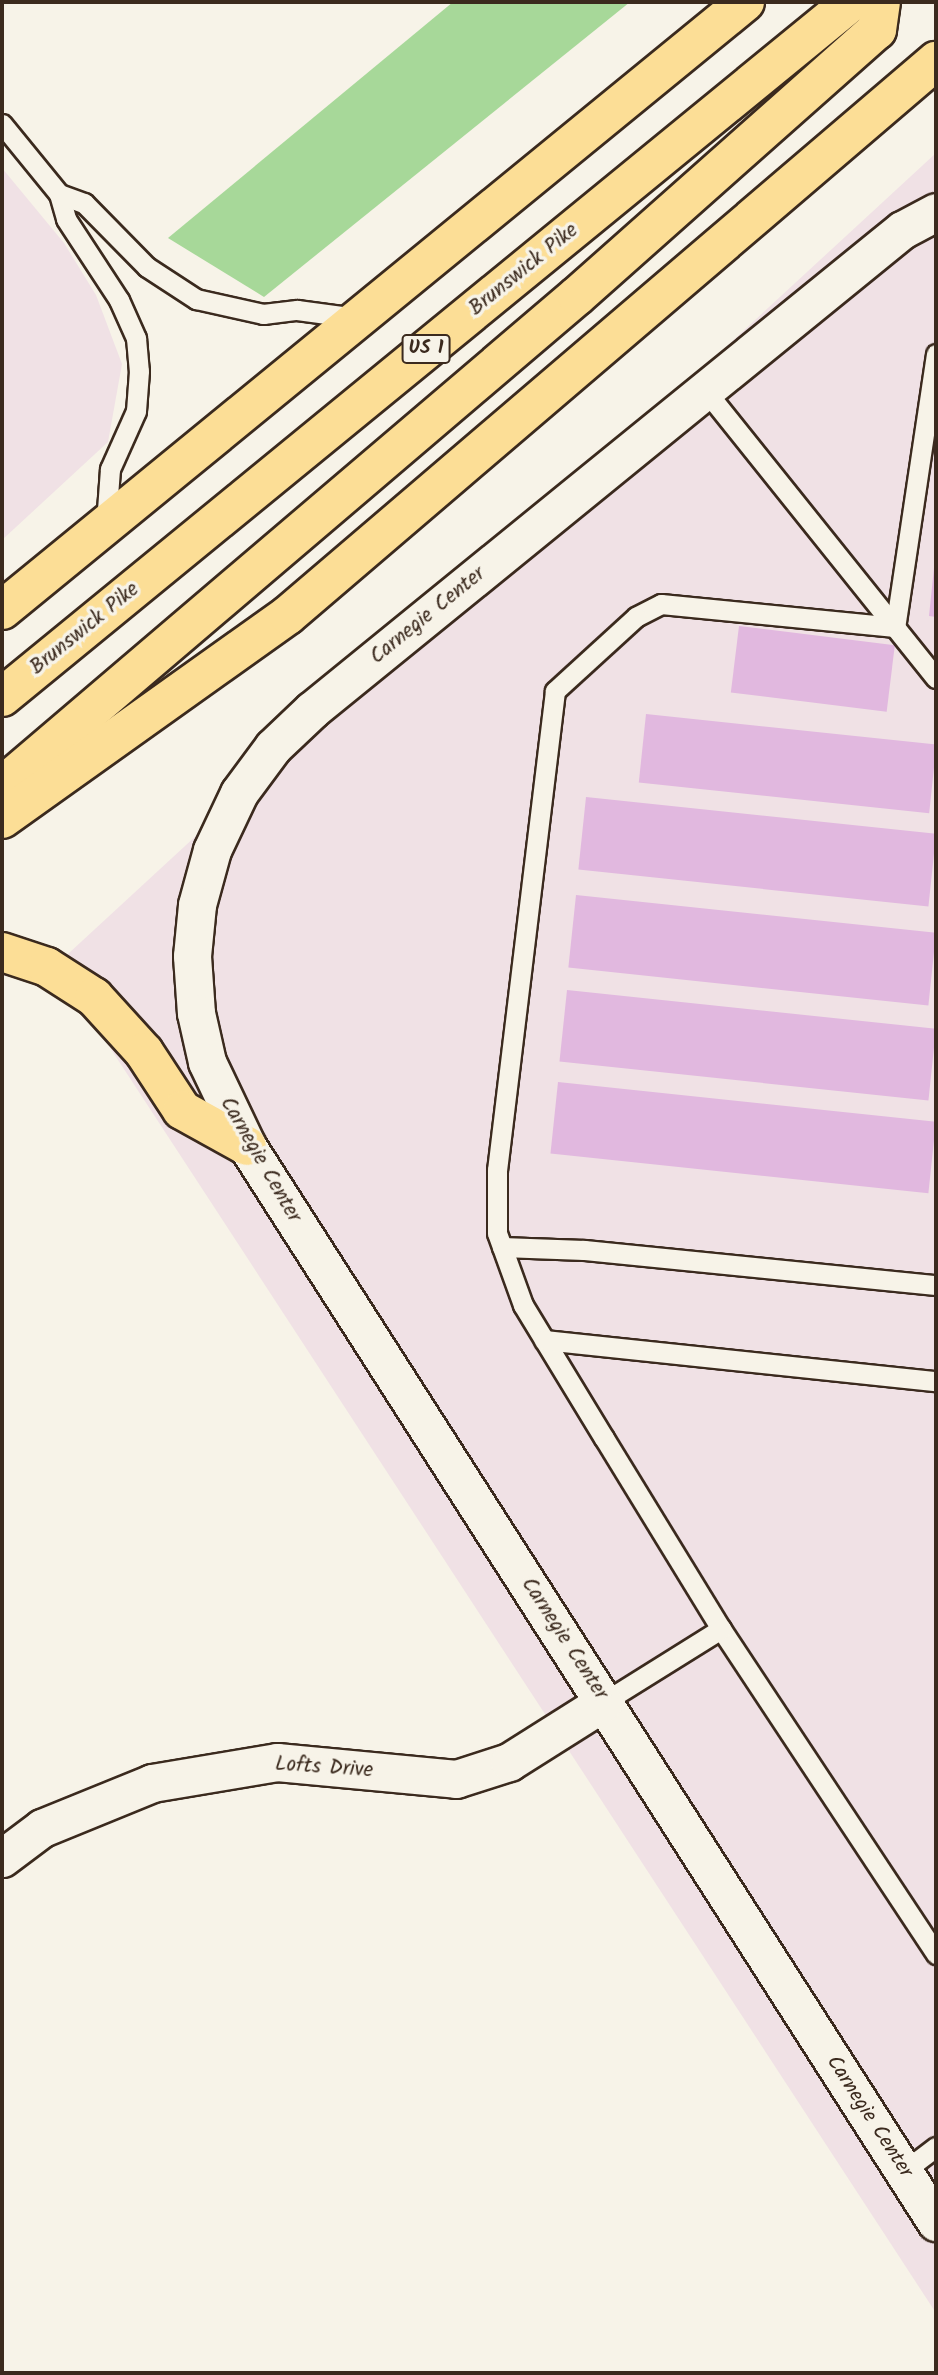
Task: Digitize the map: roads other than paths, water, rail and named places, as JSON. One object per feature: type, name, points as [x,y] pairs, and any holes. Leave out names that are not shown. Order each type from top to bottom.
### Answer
[{"type":"highway","points":[[2,610],[744,2]]},
{"type":"highway","name":"Brunswick Pike","points":[[2,697],[851,2]]},
{"type":"highway","points":[[2,786],[567,305],[877,30],[880,2]]},
{"type":"highway","points":[[2,819],[288,615],[936,61]]},
{"type":"highway","points":[[2,952],[47,967],[94,997],[144,1052],[182,1110],[247,1146]]},
{"type":"street","name":"Carnegie Center","points":[[936,212],[902,230],[312,709],[273,747],[239,793],[212,850],[197,905],[192,956],[196,1013],[207,1062],[247,1146],[936,2222]]},
{"type":"street","name":"Lofts Drive","points":[[2,1858],[42,1828],[152,1783],[277,1762],[456,1779],[509,1762],[604,1702]]},
{"type":"lane","points":[[2,124],[59,194],[66,219],[119,300],[136,338],[139,372],[136,411],[110,469],[106,525]]},
{"type":"lane","points":[[59,194],[84,203],[147,267],[196,299],[262,314],[297,310],[356,318]]},
{"type":"lane","points":[[895,627],[936,354]]},
{"type":"lane","points":[[705,390],[936,677]]},
{"type":"lane","points":[[895,627],[662,604],[636,617],[555,691],[497,1170],[497,1233],[523,1305],[544,1340],[720,1629],[936,1954]]},
{"type":"lane","points":[[502,1247],[584,1250],[936,1285]]},
{"type":"lane","points":[[544,1340],[936,1381]]},
{"type":"lane","points":[[604,1702],[720,1629]]},
{"type":"lane","points":[[904,2171],[936,2147]]}]
